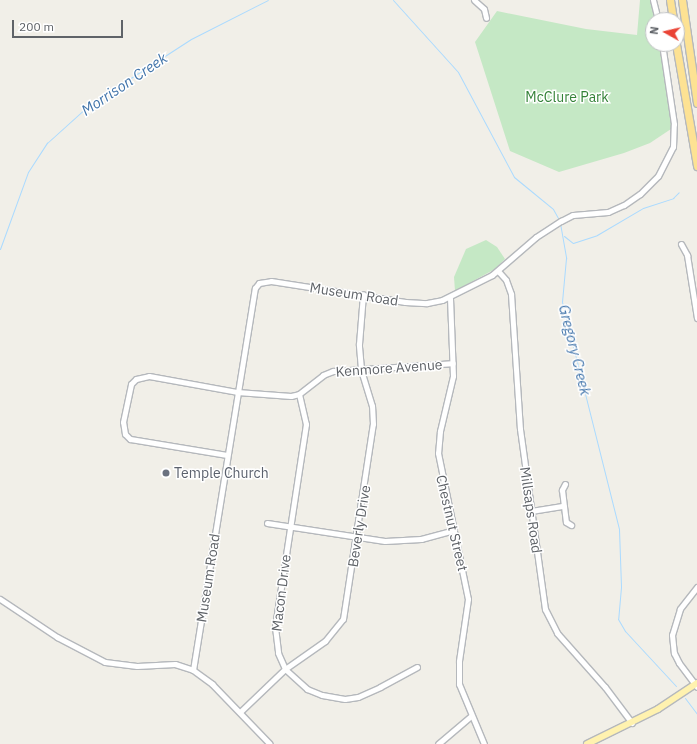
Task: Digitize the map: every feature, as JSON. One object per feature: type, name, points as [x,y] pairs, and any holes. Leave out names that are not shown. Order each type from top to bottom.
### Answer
[{"type":"highway","points":[[670,0],[672,12]]},
{"type":"highway","points":[[682,0],[697,103]]},
{"type":"highway","points":[[677,52],[697,166]]},
{"type":"main road","points":[[587,744],[632,723],[696,685]]},
{"type":"street","points":[[474,0],[484,9],[486,18]]},
{"type":"street","points":[[652,0],[656,12]]},
{"type":"street","name":"Museum Road","points":[[193,670],[252,294],[259,284],[271,281],[421,303],[450,298],[498,271],[536,237],[559,222],[573,215],[600,214],[624,205],[640,194],[664,168],[673,147],[675,136],[663,52]]},
{"type":"street","points":[[681,244],[687,254],[697,318]]},
{"type":"street","name":"Millsaps Road","points":[[498,271],[506,280],[511,294],[520,429],[544,603],[550,621],[632,723]]},
{"type":"street","name":"Beverly Drive","points":[[240,712],[286,669],[325,641],[343,619],[357,538],[373,424],[369,394],[361,369],[359,325],[363,294]]},
{"type":"street","name":"Chestnut Street","points":[[450,298],[454,363],[452,389],[442,418],[438,453],[468,599],[458,677],[471,716],[484,744]]},
{"type":"street","name":"Kenmore Avenue","points":[[299,394],[323,375],[334,371],[454,363]]},
{"type":"street","points":[[227,455],[136,441],[125,434],[123,422],[131,384],[142,377],[237,392],[284,397],[299,394]]},
{"type":"street","name":"Macon Drive","points":[[299,394],[306,424],[275,627],[278,653],[286,669],[307,689],[322,695],[345,699],[358,697],[417,667]]},
{"type":"street","points":[[565,484],[562,490],[566,522],[572,525]]},
{"type":"street","points":[[531,511],[564,506]]},
{"type":"street","points":[[267,523],[357,538],[403,541],[454,530]]},
{"type":"street","points":[[696,685],[679,664],[674,653],[672,634],[680,609],[697,587]]},
{"type":"street","points":[[0,599],[57,637],[104,662],[136,666],[175,664],[193,670],[212,684],[270,744]]},
{"type":"street","points":[[438,744],[471,716]]},
{"type":"green space","name":"McClure Park","points":[[640,0],[652,0],[654,12],[645,12],[645,52],[661,52],[674,127],[650,143],[624,153],[559,172],[510,151],[475,42],[497,11],[586,29],[637,35]]},
{"type":"green space","points":[[486,240],[497,247],[505,259],[495,269],[455,291],[454,277],[466,249]]},
{"type":"waterway","name":"Morrison Creek","points":[[0,249],[28,172],[47,143],[89,105],[191,39],[268,0]]},
{"type":"waterway","name":"Gregory Creek","points":[[393,0],[458,72],[514,177],[553,209],[559,220]]},
{"type":"waterway","points":[[564,236],[573,243],[597,235],[643,208],[673,198],[679,192]]},
{"type":"waterway","name":"Gregory Creek","points":[[560,223],[566,258],[562,302],[619,529],[621,587],[618,619],[625,631],[676,686]]},
{"type":"waterway","name":"Gregory Creek","points":[[685,698],[697,714]]},
{"type":"place","name":"Temple Church","points":[[166,473]]}]
